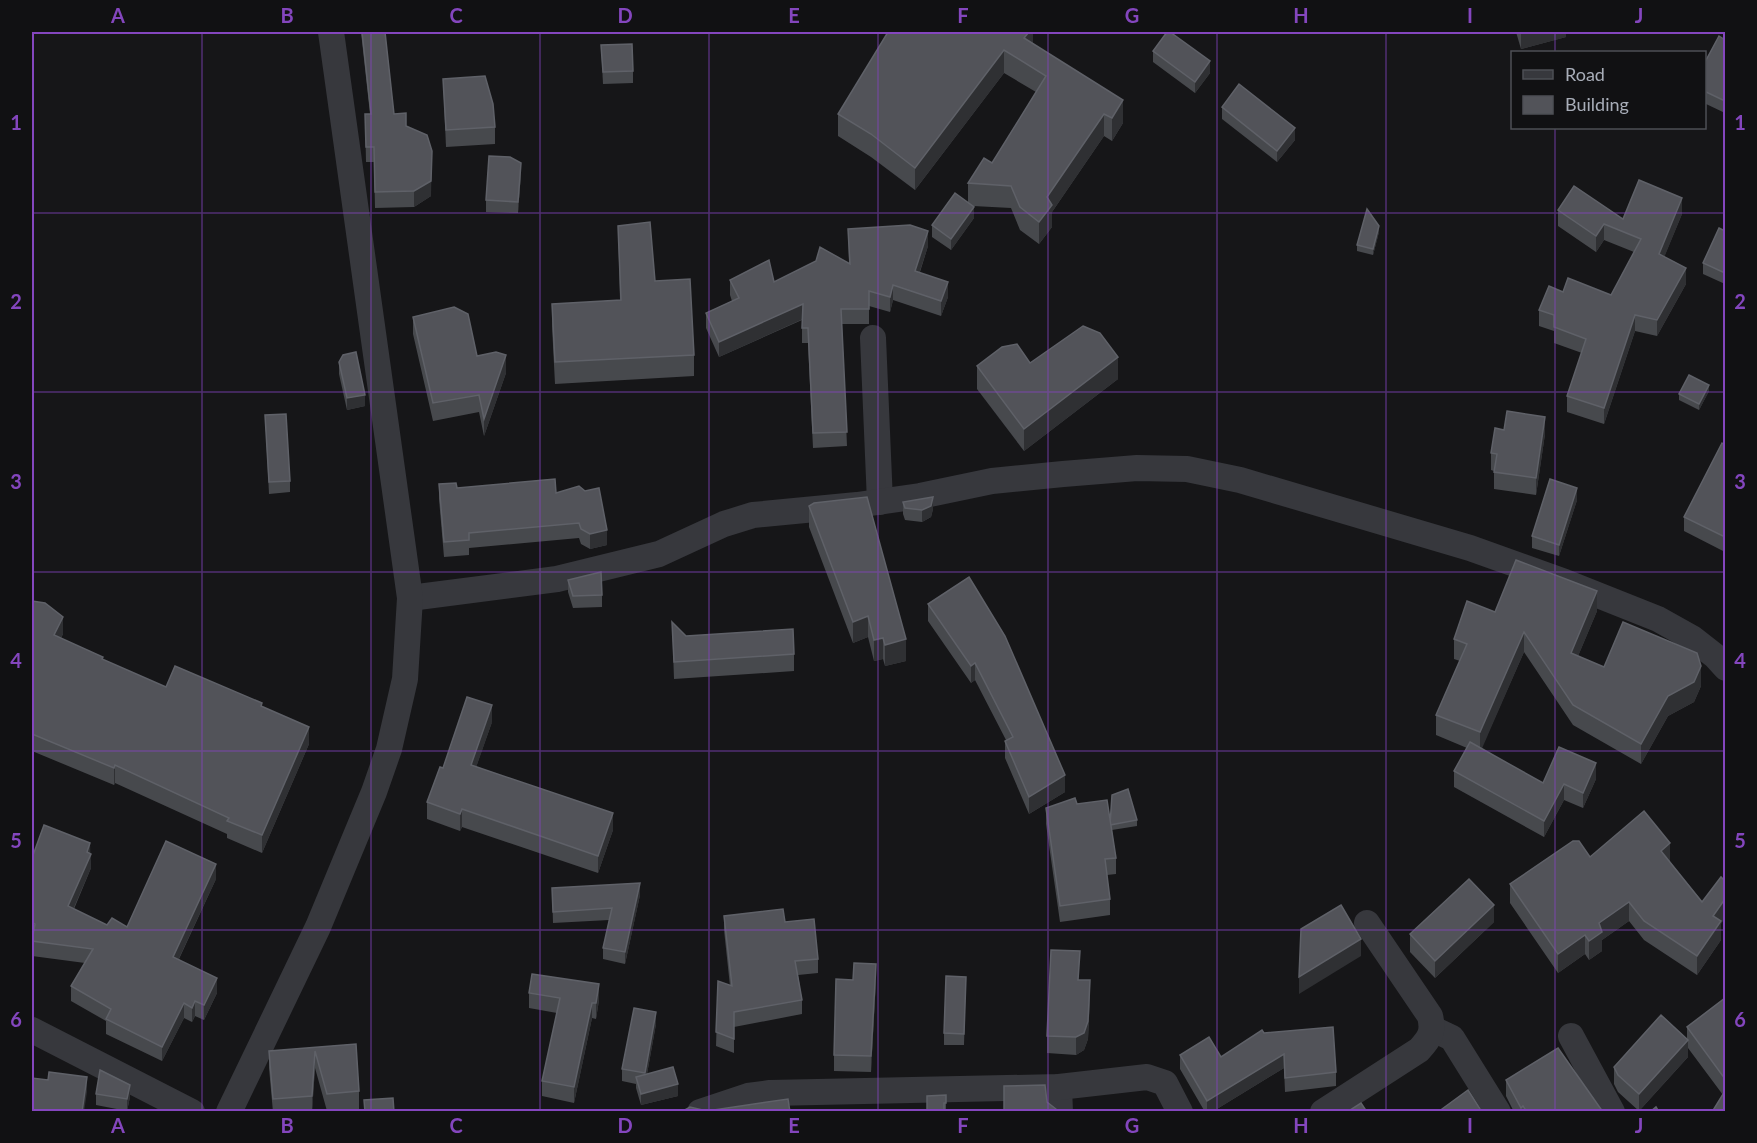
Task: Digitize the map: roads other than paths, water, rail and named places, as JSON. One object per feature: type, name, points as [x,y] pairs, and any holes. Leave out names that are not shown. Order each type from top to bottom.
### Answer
[{"type":"street","points":[[229,1112],[340,879],[378,781],[398,716],[405,679],[410,598],[331,32]]},
{"type":"street","points":[[873,338],[880,502]]},
{"type":"street","points":[[410,598],[569,576],[659,554],[724,524],[753,515],[880,502],[992,481],[1137,468],[1187,469],[1240,480],[1470,548],[1554,578],[1659,619],[1692,638],[1715,656],[1725,668]]},
{"type":"street","points":[[1323,1112],[1419,1050],[1429,1039],[1433,1029],[1430,1016],[1367,923]]},
{"type":"street","points":[[1433,1029],[1452,1038],[1498,1112]]},
{"type":"street","points":[[32,1030],[192,1112]]},
{"type":"street","points":[[1571,1036],[1612,1112]]},
{"type":"street","points":[[700,1112],[748,1095],[801,1102],[1059,1099],[1148,1077],[1157,1078],[1165,1083],[1179,1112]]}]
